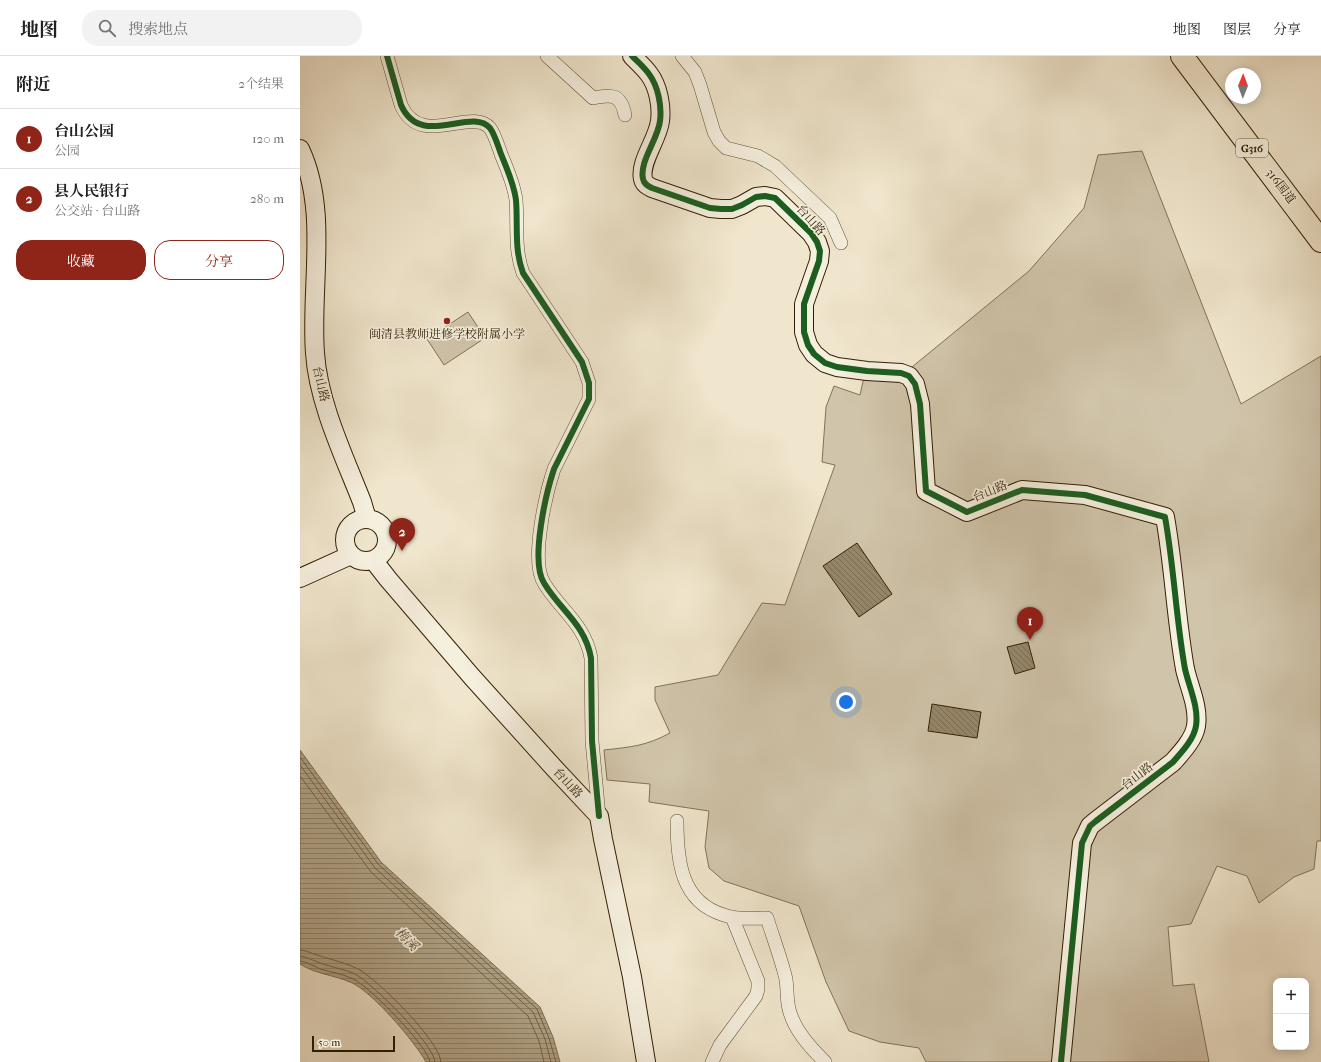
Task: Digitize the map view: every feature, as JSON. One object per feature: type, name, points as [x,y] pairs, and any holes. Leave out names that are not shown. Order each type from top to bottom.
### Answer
[{"type":"highway","name":"316国道","points":[[1182,56],[1321,241]]},
{"type":"street","points":[[387,56],[403,110],[412,121],[426,126],[474,122],[486,125],[493,133],[514,190],[520,266],[523,273],[578,355],[588,376],[590,388],[589,399],[550,480],[543,515],[539,565],[543,582],[584,635],[591,658],[593,756],[599,816],[632,977],[646,1062]]},
{"type":"street","points":[[547,56],[593,98],[608,95],[614,96],[624,106],[625,115]]},
{"type":"street","name":"台山路","points":[[632,56],[650,74],[654,81],[660,105],[660,122],[658,130],[644,165],[643,179],[645,184],[652,188],[710,208],[721,210],[732,209],[756,197],[765,196],[775,198],[811,233],[817,242],[820,251],[819,261],[804,304],[804,332],[808,345],[814,354],[825,363],[837,367],[867,371],[901,372],[909,376],[916,384],[920,404],[926,491],[968,512],[1022,490],[1084,495],[1165,517],[1185,669],[1197,716],[1196,728],[1192,738],[1182,753],[1173,762],[1096,821],[1090,826],[1085,834],[1082,843],[1077,885],[1060,1062]]},
{"type":"street","points":[[682,56],[694,72],[700,85],[714,132],[719,141],[726,148],[758,156],[775,166],[830,218],[841,243]]},
{"type":"street","name":"台山路","points":[[300,149],[310,175],[316,212],[314,334],[316,367],[323,399],[367,519]]},
{"type":"street","points":[[367,519],[374,520],[385,529],[388,542],[382,555],[374,561],[363,562],[357,560],[349,552],[345,543],[348,529],[360,520],[367,519]]},
{"type":"street","points":[[300,570],[349,552]]},
{"type":"street","points":[[300,578],[349,552]]},
{"type":"street","name":"台山路","points":[[374,561],[472,677],[599,816]]},
{"type":"street","points":[[677,820],[677,848],[685,882],[690,890],[706,906],[715,912],[732,917],[767,918],[786,976],[789,1008],[792,1016],[800,1034],[825,1062]]},
{"type":"street","points":[[712,1062],[720,1045],[756,996],[758,989],[755,974],[732,917]]},
{"type":"shaded area","points":[[1142,151],[1241,404],[1321,356],[1321,841],[1317,841],[1314,869],[1294,877],[1259,903],[1247,876],[1217,866],[1191,924],[1168,927],[1173,986],[1194,984],[1209,1062],[926,1062],[919,1048],[880,1042],[849,1031],[826,982],[799,906],[724,881],[709,868],[705,847],[709,811],[649,802],[650,784],[607,780],[604,750],[638,745],[653,741],[670,733],[655,700],[655,687],[718,675],[762,603],[785,605],[835,465],[822,462],[826,407],[834,386],[860,395],[867,363],[912,367],[1029,271],[1084,208],[1098,155]]},
{"type":"shaded area","points":[[468,312],[485,338],[444,365],[427,339]]},
{"type":"water","name":"梅溪","points":[[300,750],[381,862],[540,1007],[553,1037],[560,1062],[426,1062],[403,1030],[369,995],[359,987],[350,982],[312,970],[300,964]]},
{"type":"building","points":[[857,543],[892,594],[859,617],[823,566]]},
{"type":"building","points":[[1028,642],[1035,668],[1015,674],[1007,647]]},
{"type":"building","points":[[932,704],[981,712],[977,738],[928,731]]},
{"type":"cycle path","points":[[387,56],[401,105],[410,118],[421,124],[433,126],[471,121],[482,123],[492,131],[514,188],[517,209],[517,246],[523,273],[582,362],[589,383],[589,399],[554,469],[547,494],[541,527],[539,559],[540,573],[544,583],[550,593],[578,626],[588,646],[591,658],[592,741],[599,816]]},
{"type":"cycle path","points":[[632,56],[645,69],[652,79],[659,96],[659,128],[646,158],[642,172],[644,182],[652,188],[710,208],[732,209],[756,197],[765,196],[775,198],[811,233],[817,242],[820,251],[819,261],[804,304],[804,332],[808,345],[814,354],[825,363],[837,367],[901,373],[909,376],[915,384],[920,404],[926,491],[967,512],[1022,490],[1085,495],[1165,517],[1182,650],[1185,669],[1195,704],[1197,719],[1196,726],[1193,736],[1184,750],[1173,762],[1090,826],[1082,843],[1061,1062]]},
{"type":"place","name":"闽清县教师进修学校附属小学","points":[[447,321]]},
{"type":"place","name":"县人民银行","points":[[402,551]]},
{"type":"place","name":"台山公园","points":[[1030,640]]}]
